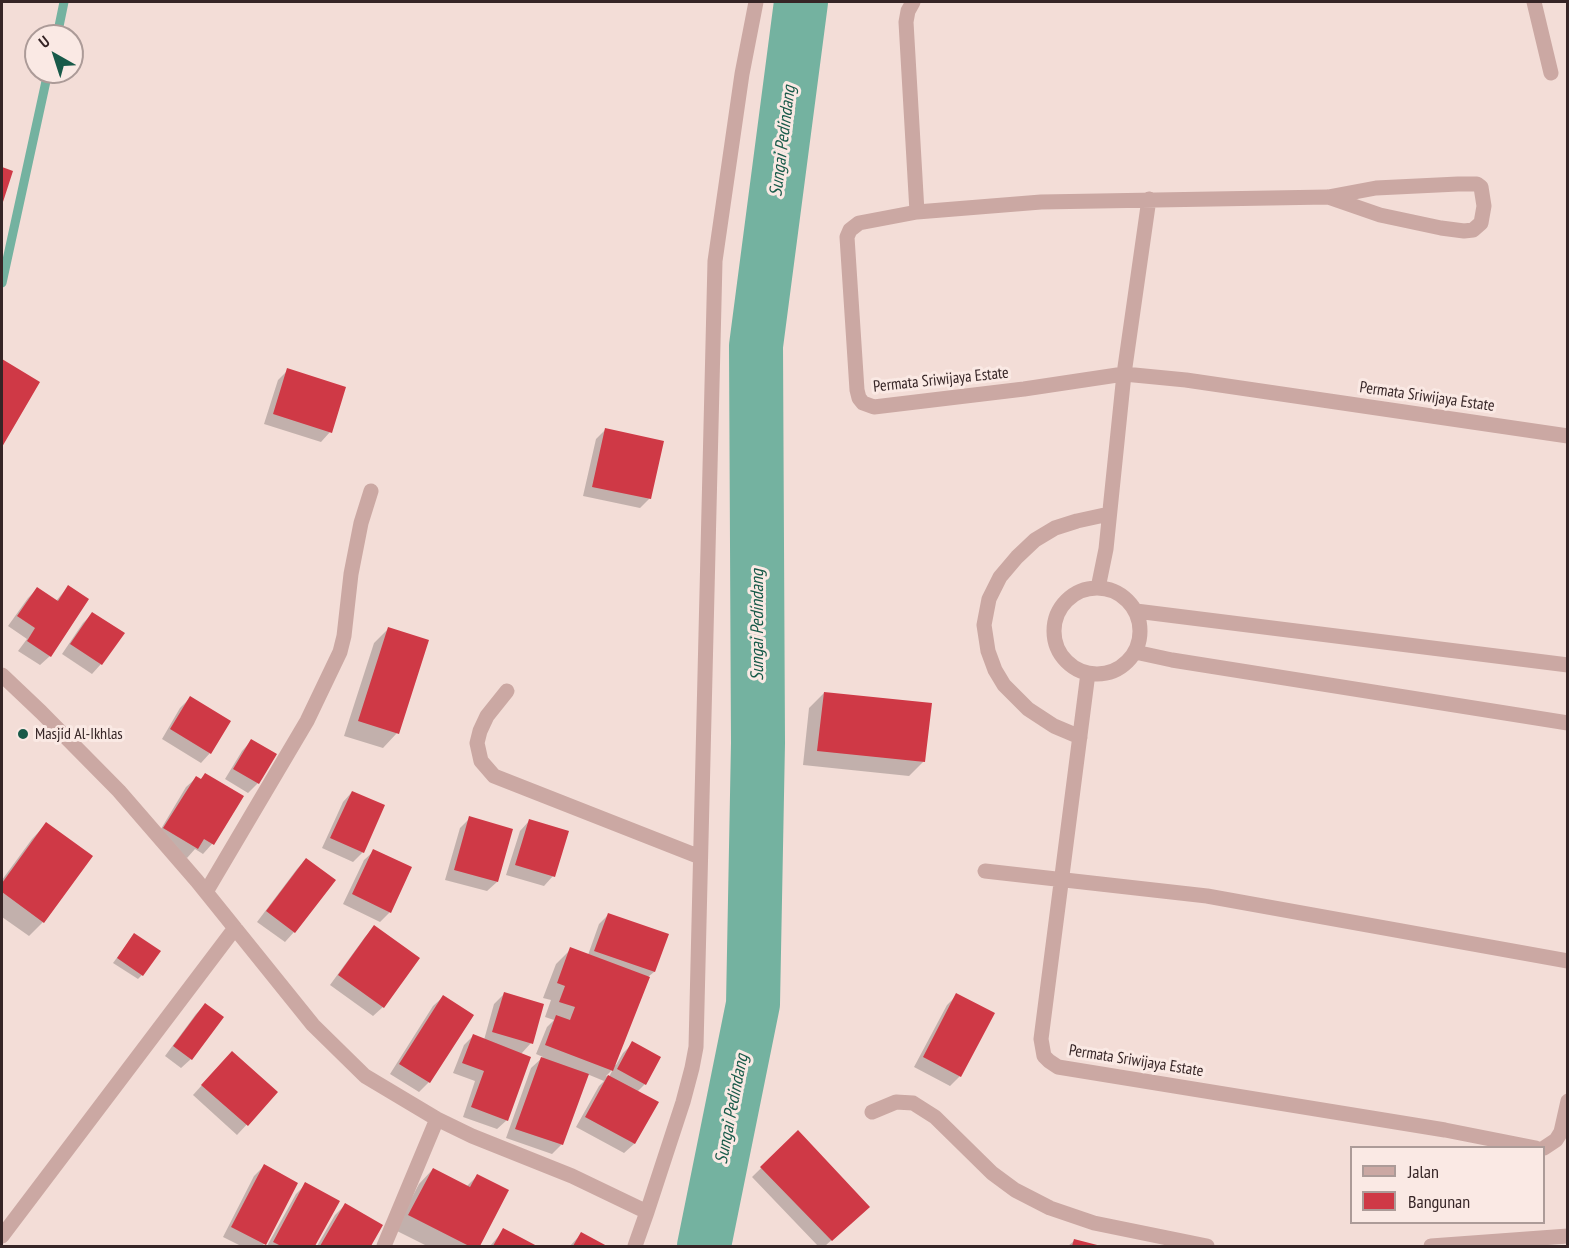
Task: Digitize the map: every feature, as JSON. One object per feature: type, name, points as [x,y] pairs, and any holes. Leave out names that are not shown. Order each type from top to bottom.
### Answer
[{"type":"street","points":[[635,1246],[682,1102],[696,1047],[715,261],[742,74],[756,2]]},
{"type":"street","points":[[913,2],[906,22],[917,212]]},
{"type":"street","points":[[1534,2],[1551,73]]},
{"type":"street","name":"Permata Sriwijaya Estate","points":[[1328,197],[1380,214],[1464,231],[1473,230],[1481,223],[1484,206],[1482,190],[1477,184],[1376,188],[1328,197],[1041,202],[917,212],[859,223],[850,230],[847,237],[857,390],[863,403],[874,407],[1124,374],[1186,380],[1568,436]]},
{"type":"street","points":[[1098,588],[1106,549],[1124,374],[1149,199]]},
{"type":"street","points":[[206,892],[308,721],[340,652],[351,574],[361,523],[371,491]]},
{"type":"street","points":[[1080,737],[1054,726],[1028,709],[1004,685],[992,661],[984,625],[989,599],[1000,577],[1035,540],[1054,528],[1109,514]]},
{"type":"street","points":[[1098,588],[1110,589],[1121,595],[1136,611],[1140,626],[1139,639],[1135,652],[1126,663],[1115,670],[1088,673],[1072,666],[1060,653],[1054,635],[1056,618],[1065,602],[1080,591],[1098,588]]},
{"type":"street","points":[[1136,611],[1568,664]]},
{"type":"street","points":[[1135,652],[1184,662],[1568,723]]},
{"type":"street","name":"Permata Sriwijaya Estate","points":[[1088,673],[1041,1039],[1044,1056],[1058,1066],[1433,1128],[1526,1146]]},
{"type":"street","points":[[2,675],[119,791],[206,892],[307,1017],[365,1076],[437,1119],[472,1136],[573,1176],[647,1212]]},
{"type":"street","points":[[507,691],[487,716],[477,743],[481,761],[494,776],[700,857]]},
{"type":"street","points":[[985,871],[1207,896],[1568,962]]},
{"type":"street","points":[[2,1236],[235,928]]},
{"type":"street","points":[[872,1112],[896,1101],[913,1103],[935,1117],[992,1173],[1015,1190],[1050,1208],[1094,1223],[1208,1246]]},
{"type":"street","points":[[1545,1147],[1556,1140],[1561,1132],[1568,1101]]},
{"type":"street","points":[[384,1246],[437,1119]]},
{"type":"street","points":[[1431,1246],[1568,1236]]},
{"type":"building","points":[[2,167],[13,171],[2,205]]},
{"type":"building","points":[[2,359],[40,382],[2,447]]},
{"type":"building","points":[[287,368],[346,387],[332,433],[273,414]]},
{"type":"building","points":[[605,428],[664,441],[651,499],[592,487]]},
{"type":"building","points":[[68,585],[89,599],[51,657],[27,641],[35,628],[17,616],[37,587],[58,601]]},
{"type":"building","points":[[92,612],[125,633],[102,665],[70,644]]},
{"type":"building","points":[[388,627],[429,640],[399,734],[358,721]]},
{"type":"building","points":[[824,692],[932,703],[925,762],[817,751]]},
{"type":"building","points":[[190,696],[231,721],[211,754],[170,729]]},
{"type":"building","points":[[251,739],[277,754],[259,784],[233,769]]},
{"type":"building","points":[[205,773],[244,796],[214,845],[204,839],[198,849],[163,828],[196,776],[201,779]]},
{"type":"building","points":[[352,791],[385,805],[364,853],[330,838]]},
{"type":"building","points":[[469,816],[513,829],[498,882],[454,870]]},
{"type":"building","points":[[529,819],[569,831],[555,877],[515,865]]},
{"type":"building","points":[[46,822],[93,856],[44,923],[2,892],[2,883]]},
{"type":"building","points":[[373,849],[412,867],[391,913],[352,894]]},
{"type":"building","points":[[306,858],[336,880],[295,933],[266,911]]},
{"type":"building","points":[[608,913],[669,934],[655,972],[594,951]]},
{"type":"building","points":[[374,925],[420,958],[384,1008],[338,975]]},
{"type":"building","points":[[134,933],[161,951],[143,976],[117,958]]},
{"type":"building","points":[[570,947],[650,977],[613,1071],[545,1045],[556,1015],[570,1020],[575,1007],[559,1002],[565,986],[557,983]]},
{"type":"building","points":[[504,992],[544,1004],[533,1044],[492,1032]]},
{"type":"building","points":[[956,993],[995,1013],[961,1077],[923,1057]]},
{"type":"building","points":[[443,995],[474,1015],[430,1083],[399,1064]]},
{"type":"building","points":[[205,1003],[224,1017],[192,1060],[173,1046]]},
{"type":"building","points":[[473,1034],[531,1057],[508,1121],[471,1107],[484,1071],[462,1063]]},
{"type":"building","points":[[632,1041],[661,1057],[646,1085],[617,1069]]},
{"type":"building","points":[[232,1051],[278,1092],[248,1126],[201,1085]]},
{"type":"building","points":[[541,1057],[589,1074],[563,1145],[515,1129]]},
{"type":"building","points":[[608,1075],[659,1102],[635,1144],[585,1117]]},
{"type":"building","points":[[798,1130],[870,1207],[832,1241],[760,1167]]},
{"type":"building","points":[[264,1164],[298,1183],[266,1245],[231,1227]]},
{"type":"building","points":[[433,1168],[470,1187],[477,1174],[509,1190],[480,1246],[469,1246],[408,1215]]},
{"type":"building","points":[[305,1182],[340,1201],[315,1246],[281,1246],[273,1242]]},
{"type":"building","points":[[345,1203],[383,1225],[371,1246],[320,1246]]},
{"type":"building","points":[[503,1228],[537,1246],[493,1246]]},
{"type":"building","points":[[581,1232],[607,1246],[573,1246]]},
{"type":"building","points":[[1074,1239],[1101,1246],[1072,1246]]},
{"type":"waterway","points":[[59,24],[64,2]]},
{"type":"waterway","name":"Sungai Pedindang","points":[[704,1246],[753,1004],[758,743],[756,346],[801,2]]},
{"type":"waterway","points":[[2,283],[45,84]]},
{"type":"place","name":"Masjid Al-Ikhlas","points":[[23,734]]}]
